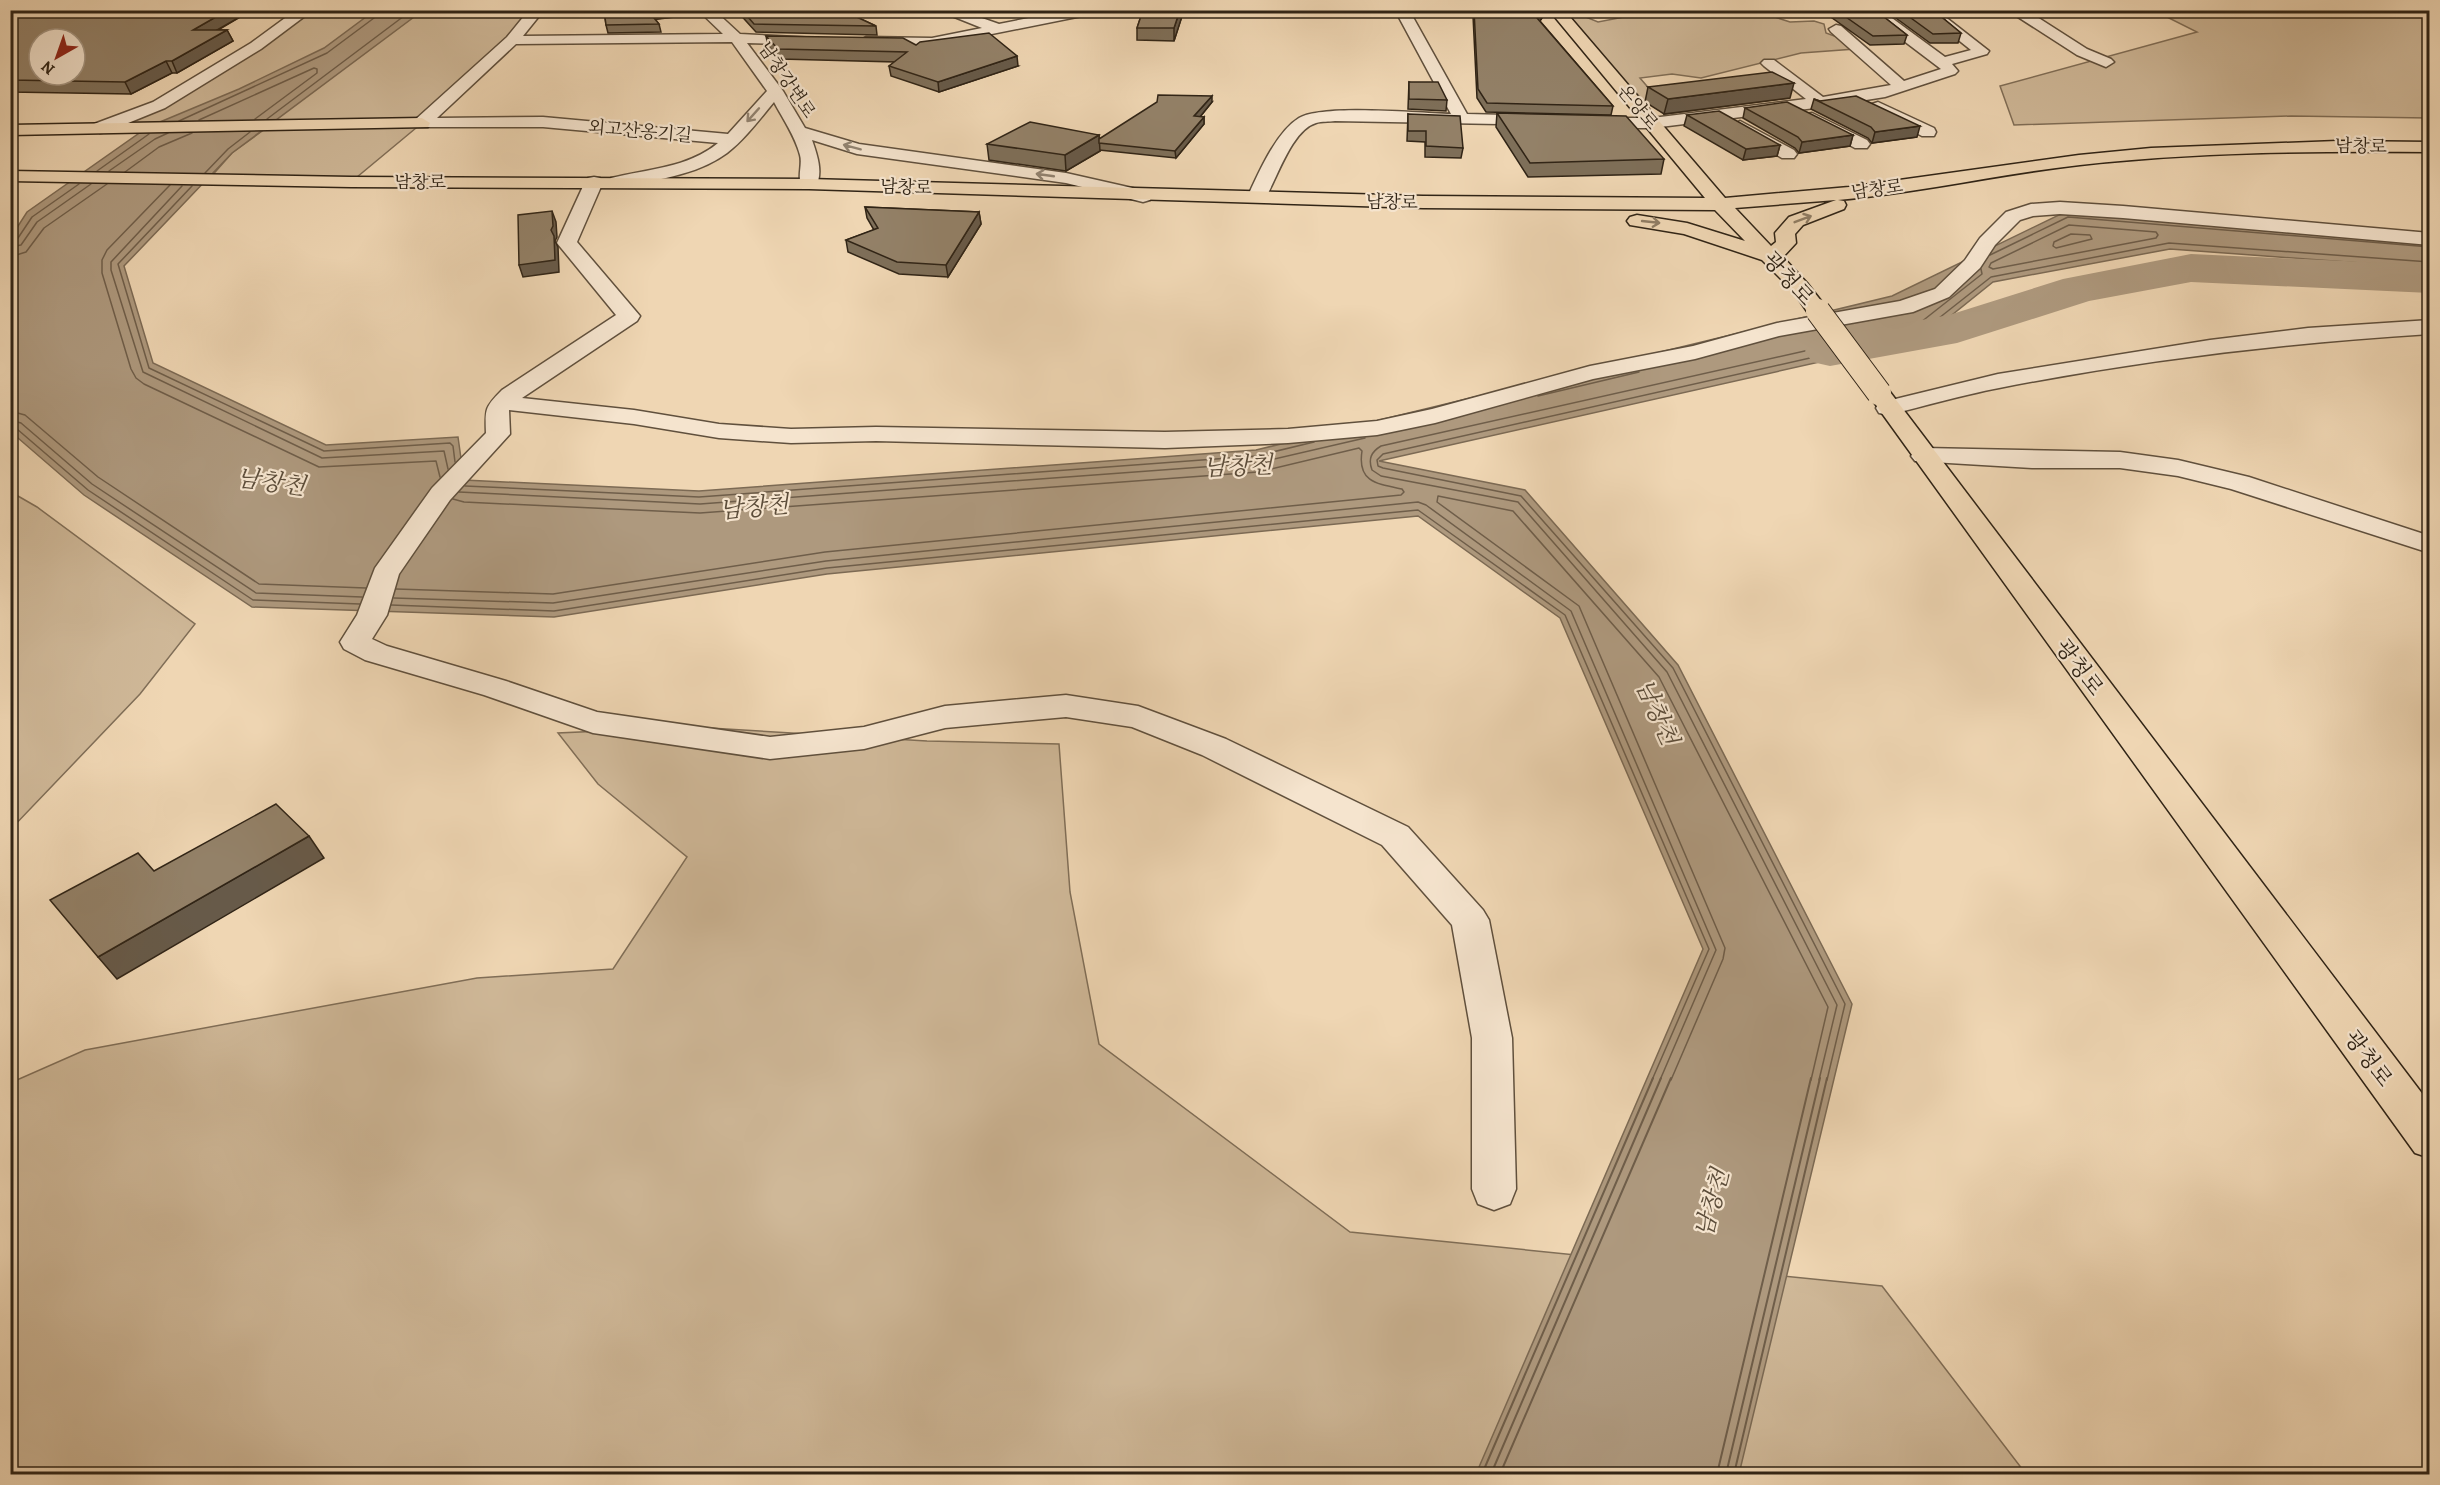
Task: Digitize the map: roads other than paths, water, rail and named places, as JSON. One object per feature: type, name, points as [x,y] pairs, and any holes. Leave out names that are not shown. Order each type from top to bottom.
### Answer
[{"type":"main road","name":"온양로","points":[[1556,10],[1652,123],[1673,177],[1720,204]]},
{"type":"main road","name":"외고산옹기길","points":[[100,128],[422,123]]},
{"type":"main road","points":[[10,130],[100,128]]},
{"type":"main road","name":"남창로","points":[[10,176],[351,182],[808,184],[1143,196],[1720,204],[1849,193],[2079,160],[2151,153],[2315,146],[2430,147]]},
{"type":"main road","points":[[1553,203],[1673,177],[1758,188],[1849,193]]},
{"type":"main road","points":[[1553,203],[1624,219],[1687,229],[1771,257],[1786,243],[1785,233],[1796,221],[1835,208],[1849,193]]},
{"type":"main road","name":"광청로","points":[[1720,204],[1800,287],[2430,1139]]},
{"type":"street","points":[[100,128],[159,105],[256,46],[306,10]]},
{"type":"street","points":[[422,123],[512,40],[537,10]]},
{"type":"street","name":"남창강변로","points":[[705,10],[736,38],[775,91],[799,131],[810,157],[808,184]]},
{"type":"street","points":[[944,10],[1000,29]]},
{"type":"street","points":[[848,41],[932,42],[1092,10]]},
{"type":"street","points":[[1402,10],[1461,118]]},
{"type":"street","points":[[2014,10],[2090,58],[2106,62]]},
{"type":"street","points":[[1256,198],[1265,177],[1286,142],[1307,120],[1335,116],[1461,118],[1567,123],[1652,123],[1857,96],[1902,87],[1950,70],[1943,62],[1876,13]]},
{"type":"street","points":[[1934,15],[1982,51],[1943,62]]},
{"type":"street","points":[[1836,29],[1902,87]]},
{"type":"street","points":[[512,40],[736,38],[827,41]]},
{"type":"street","points":[[1769,63],[1820,102]]},
{"type":"street","points":[[732,139],[775,91]]},
{"type":"street","points":[[1857,96],[1928,132]]},
{"type":"street","points":[[1789,106],[1861,144]]},
{"type":"street","points":[[1720,114],[1788,154]]},
{"type":"street","name":"외고산옹기길","points":[[422,123],[543,122],[732,139]]},
{"type":"street","points":[[799,131],[856,149],[1066,178],[1143,196]]},
{"type":"street","name":"외고산옹기길","points":[[617,182],[703,160],[720,150],[732,139]]},
{"type":"street","points":[[594,182],[567,243],[629,316],[510,395],[497,409],[498,434],[441,494],[385,574],[372,615],[355,642],[376,653],[495,688],[593,722],[770,748],[864,738],[945,717],[1066,706],[1138,717],[1214,747],[1395,836],[1470,920],[1492,1038],[1494,1189]]},
{"type":"street","points":[[503,402],[634,417],[719,431],[791,436],[876,434],[1165,440],[1288,436],[1388,426],[1435,416],[1590,373],[1695,352],[1777,330],[1905,307],[1942,293],[1973,264],[1987,242],[2013,216],[2031,210],[2060,208],[2123,212],[2430,239]]},
{"type":"street","points":[[1884,401],[2210,347],[2308,335],[2430,327]]},
{"type":"street","points":[[1924,456],[2120,460],[2178,468],[2240,483],[2430,545]]},
{"type":"water","name":"남창천","points":[[374,11],[422,11],[232,153],[124,266],[153,363],[326,445],[458,437],[464,480],[699,491],[1256,450],[1892,296],[2067,211],[2429,242],[2429,268],[2170,249],[1993,282],[1922,339],[1379,461],[1525,490],[1678,665],[1852,1004],[1739,1474],[1476,1474],[1703,949],[1560,618],[1418,516],[827,574],[554,617],[252,607],[84,495],[11,432],[11,237],[27,212],[148,127],[239,89],[324,48]]},
{"type":"waterway","points":[[1830,351],[1957,328],[2080,289],[2191,268],[2430,279]]}]
